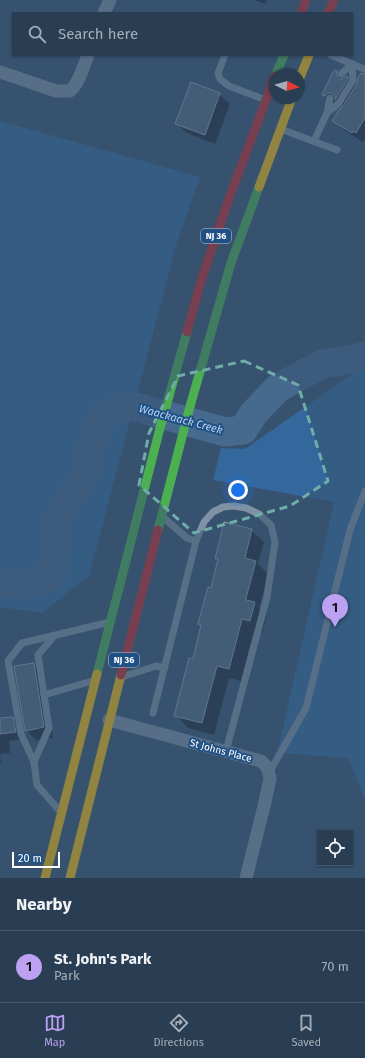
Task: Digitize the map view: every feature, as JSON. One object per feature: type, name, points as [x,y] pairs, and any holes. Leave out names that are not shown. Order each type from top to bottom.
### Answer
[{"type":"highway","points":[[301,12],[306,0]]},
{"type":"highway","points":[[328,12],[334,0]]},
{"type":"highway","name":"NJ 36","points":[[278,68],[284,56]]},
{"type":"highway","points":[[304,68],[309,56]]},
{"type":"highway","name":"NJ 36","points":[[45,878],[168,400],[202,280],[227,204],[269,90]]},
{"type":"highway","name":"NJ 36","points":[[70,878],[80,832],[189,410],[231,263],[290,104]]},
{"type":"highway","points":[[40,878],[48,863]]},
{"type":"street","points":[[104,12],[110,0]]},
{"type":"street","points":[[0,72],[56,91],[70,91],[74,88],[88,56]]},
{"type":"street","name":"St Johns Place","points":[[109,720],[262,761],[269,773]]},
{"type":"street","points":[[246,878],[270,779],[269,773]]},
{"type":"lane","points":[[225,56],[218,73],[220,79],[229,86],[265,100]]},
{"type":"lane","points":[[333,56],[364,69]]},
{"type":"lane","points":[[341,74],[352,64]]},
{"type":"lane","points":[[327,113],[339,103],[353,80],[352,64]]},
{"type":"lane","points":[[314,141],[327,113],[330,98]]},
{"type":"lane","points":[[281,129],[337,150]]},
{"type":"lane","points":[[269,773],[306,708],[350,530],[365,491]]},
{"type":"lane","points":[[154,713],[196,541],[204,522],[213,512],[222,507],[234,506],[246,508],[259,514],[271,524],[274,542],[267,597],[226,751]]},
{"type":"lane","points":[[162,516],[187,538],[196,541]]},
{"type":"lane","points":[[62,812],[37,785],[34,762],[20,734],[8,661],[22,643],[110,622]]},
{"type":"lane","points":[[34,762],[49,728],[38,655],[54,636]]},
{"type":"lane","points":[[120,678],[156,666],[165,668]]},
{"type":"lane","points":[[44,695],[96,680]]},
{"type":"highlighted area","points":[[244,361],[298,385],[328,481],[290,506],[194,533],[139,485],[149,433],[178,376]]},
{"type":"shaded area","points":[[0,121],[200,177],[177,242],[89,576],[42,613],[0,607]]},
{"type":"shaded area","points":[[365,365],[365,800],[348,758],[277,753],[334,502],[213,480],[221,448],[245,449]]},
{"type":"building","points":[[334,70],[337,71],[336,75],[339,79],[346,76],[348,77],[335,100],[335,96],[331,93],[328,93],[325,96],[322,95]]},
{"type":"building","points":[[361,73],[365,74],[365,118],[356,133],[353,131],[352,133],[332,121],[357,83]]},
{"type":"building","points":[[191,82],[220,93],[205,135],[175,124]]},
{"type":"building","points":[[224,522],[252,529],[245,558],[256,561],[246,600],[255,602],[250,621],[242,619],[229,669],[217,666],[202,723],[174,716],[189,658],[193,659],[201,625],[198,624],[208,587],[211,588],[218,559],[215,559]]},
{"type":"building","points":[[34,663],[44,727],[25,731],[14,666]]},
{"type":"building","points":[[13,717],[16,732],[0,734],[0,718]]},
{"type":"waterway","name":"Waackaack Creek","points":[[0,580],[18,586],[52,576],[55,544],[54,528],[62,509],[77,489],[88,466],[90,449],[101,417],[125,406],[136,407],[225,432],[243,430],[254,413],[278,388],[322,364],[365,356]]},
{"type":"traffic: fast","points":[[279,68],[284,56]]},
{"type":"traffic: fast","points":[[158,530],[189,410],[231,263],[259,187]]},
{"type":"traffic: fast","points":[[97,674],[160,428],[187,332]]},
{"type":"traffic: slow","points":[[304,68],[309,56]]},
{"type":"traffic: slow","points":[[259,187],[290,104]]},
{"type":"traffic: slow","points":[[45,878],[97,674]]},
{"type":"traffic: slow","points":[[70,878],[121,675]]},
{"type":"traffic: jam","points":[[301,12],[306,0]]},
{"type":"traffic: jam","points":[[328,12],[334,0]]},
{"type":"traffic: jam","points":[[187,332],[201,281],[227,204],[269,92]]},
{"type":"traffic: jam","points":[[121,675],[158,530]]},
{"type":"place","name":"St. John's Park","points":[[335,627]]}]
